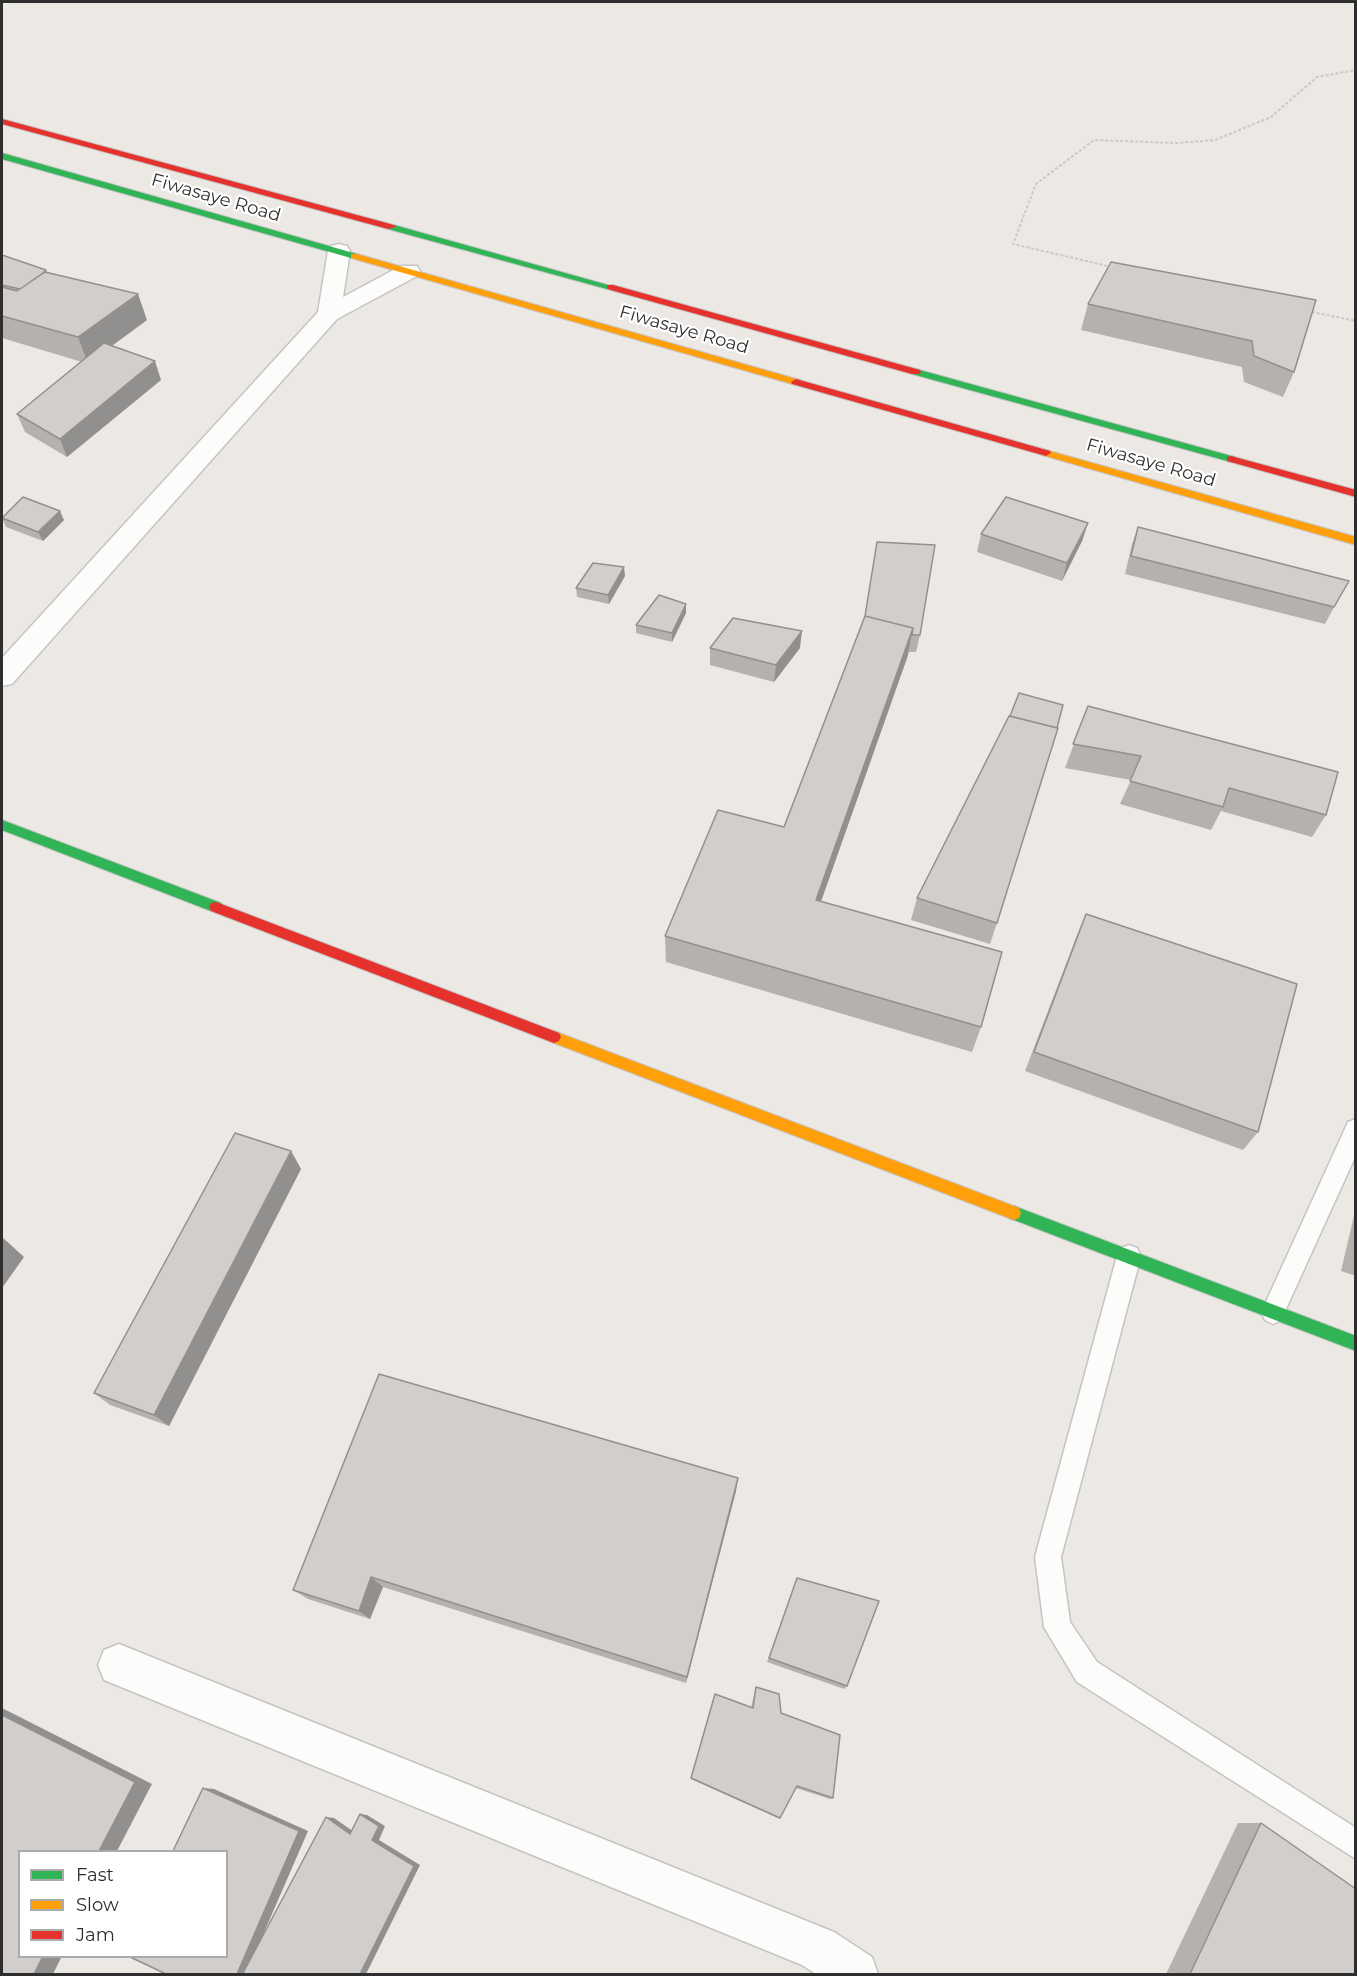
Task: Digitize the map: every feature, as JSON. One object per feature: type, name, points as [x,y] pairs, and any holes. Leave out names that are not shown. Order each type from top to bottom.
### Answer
[{"type":"main road","name":"Fiwasaye Road","points":[[2,123],[419,234],[1356,494]]},
{"type":"main road","name":"Fiwasaye Road","points":[[2,156],[1356,541]]},
{"type":"main road","points":[[2,825],[1356,1344]]},
{"type":"street","points":[[329,314],[339,251]]},
{"type":"street","points":[[2,676],[329,314],[409,271]]},
{"type":"street","points":[[119,1665],[818,1948],[855,1974]]},
{"type":"lane","points":[[1273,1312],[1356,1130]]},
{"type":"lane","points":[[1129,1256],[1048,1557],[1057,1627],[1088,1672],[1356,1845]]},
{"type":"path","points":[[1112,267],[1013,244],[1036,184],[1094,140],[1177,143],[1215,140],[1271,117],[1317,77],[1356,70]]},
{"type":"path","points":[[1300,309],[1356,321]]},
{"type":"building","points":[[2,255],[46,270],[20,289],[2,285]]},
{"type":"building","points":[[1111,262],[1316,300],[1294,372],[1254,356],[1252,341],[1088,304]]},
{"type":"building","points":[[45,272],[138,294],[78,337],[2,316],[2,287],[17,291]]},
{"type":"building","points":[[104,343],[155,361],[60,439],[17,414]]},
{"type":"building","points":[[23,497],[60,511],[38,532],[2,518]]},
{"type":"building","points":[[1006,497],[1088,523],[1067,563],[981,534]]},
{"type":"building","points":[[1138,527],[1349,581],[1334,607],[1131,556]]},
{"type":"building","points":[[877,542],[935,545],[920,635],[912,635],[913,628],[865,616]]},
{"type":"building","points":[[593,563],[624,567],[608,595],[576,588]]},
{"type":"building","points":[[659,595],[686,604],[672,633],[636,625]]},
{"type":"building","points":[[865,616],[913,628],[816,900],[1002,952],[981,1027],[665,936],[718,810],[784,827]]},
{"type":"building","points":[[733,618],[802,631],[776,665],[710,648]]},
{"type":"building","points":[[1019,693],[1063,705],[1057,728],[1010,716]]},
{"type":"building","points":[[1088,706],[1338,772],[1326,815],[1229,788],[1223,807],[1130,781],[1141,756],[1073,744]]},
{"type":"building","points":[[1009,716],[1058,728],[997,923],[917,898]]},
{"type":"building","points":[[1086,914],[1297,984],[1258,1132],[1034,1052]]},
{"type":"building","points":[[235,1133],[291,1151],[154,1415],[94,1393]]},
{"type":"building","points":[[379,1374],[738,1478],[687,1677],[371,1577],[359,1611],[293,1590]]},
{"type":"building","points":[[797,1578],[879,1601],[847,1686],[769,1658]]},
{"type":"building","points":[[756,1687],[779,1694],[781,1713],[840,1735],[833,1798],[797,1786],[780,1818],[691,1778],[715,1694],[753,1708]]},
{"type":"building","points":[[2,1715],[135,1782],[100,1850],[18,1850],[18,1958],[42,1958],[34,1974],[2,1974]]},
{"type":"building","points":[[203,1788],[299,1831],[237,1974],[166,1974],[132,1958],[228,1958],[228,1850],[173,1850]]},
{"type":"building","points":[[360,1814],[379,1826],[372,1840],[414,1866],[360,1974],[243,1973],[326,1817],[350,1834]]},
{"type":"building","points":[[1261,1823],[1356,1889],[1356,1974],[1190,1974]]},
{"type":"traffic: fast","points":[[2,156],[354,256]]},
{"type":"traffic: fast","points":[[391,227],[610,287]]},
{"type":"traffic: fast","points":[[916,372],[1231,459]]},
{"type":"traffic: fast","points":[[2,825],[216,907]]},
{"type":"traffic: fast","points":[[1014,1213],[1356,1344]]},
{"type":"traffic: slow","points":[[354,256],[796,382]]},
{"type":"traffic: slow","points":[[1046,453],[1356,541]]},
{"type":"traffic: slow","points":[[554,1037],[1014,1213]]},
{"type":"traffic: jam","points":[[2,122],[391,227]]},
{"type":"traffic: jam","points":[[610,287],[916,372]]},
{"type":"traffic: jam","points":[[796,382],[1046,453]]},
{"type":"traffic: jam","points":[[1231,459],[1356,494]]},
{"type":"traffic: jam","points":[[216,907],[554,1037]]}]
